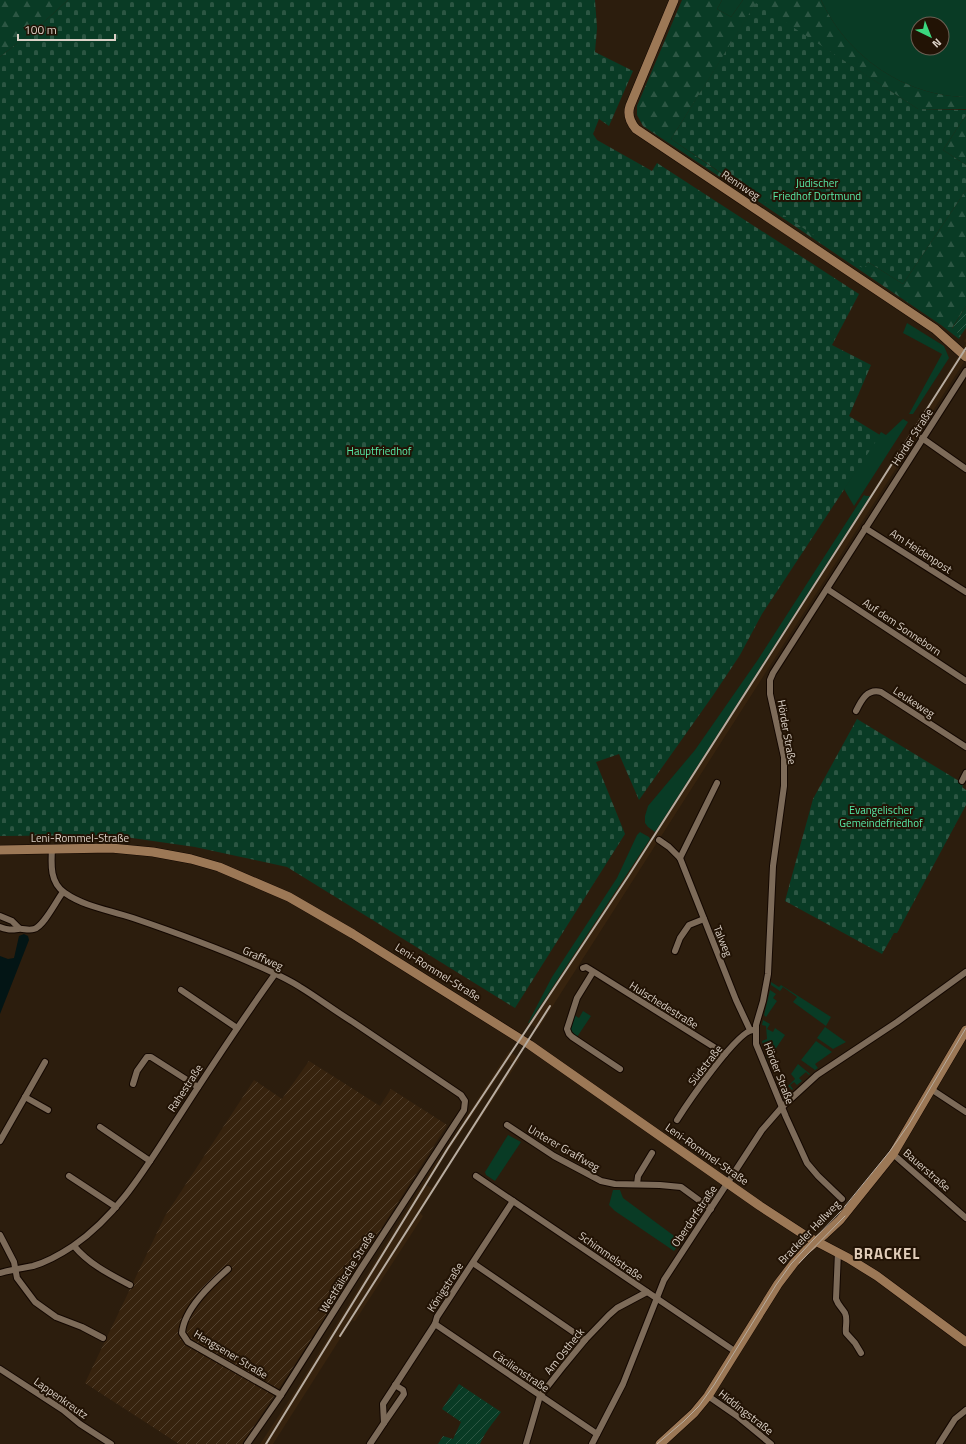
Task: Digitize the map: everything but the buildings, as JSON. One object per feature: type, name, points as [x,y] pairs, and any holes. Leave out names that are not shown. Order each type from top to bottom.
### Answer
[{"type":"main road","name":"Rennweg","points":[[674,0],[630,106],[630,119],[636,129],[935,330],[966,358]]},
{"type":"main road","name":"Leni-Rommel-Straße","points":[[0,850],[125,848],[153,852],[191,859],[233,873],[289,896],[353,934],[524,1041],[727,1184],[801,1233],[838,1252],[877,1276],[966,1342]]},
{"type":"main road","name":"Brackeler Hellweg","points":[[660,1444],[689,1418],[708,1396],[782,1278],[802,1254],[840,1220],[893,1154],[966,1030]]},
{"type":"street","name":"Hörder Straße","points":[[842,1199],[818,1176],[807,1163],[799,1149],[756,1044],[752,1030],[768,974],[773,866],[784,786],[784,757],[769,686],[773,673],[966,371]]},
{"type":"street","points":[[922,438],[966,469]]},
{"type":"street","name":"Am Heidenpost","points":[[865,528],[966,592]]},
{"type":"street","name":"Auf dem Sonneborn","points":[[827,589],[966,681]]},
{"type":"street","name":"Leukeweg","points":[[856,711],[867,694],[876,691],[881,692],[966,747]]},
{"type":"street","points":[[962,781],[966,773]]},
{"type":"street","points":[[680,858],[716,783]]},
{"type":"street","name":"Talweg","points":[[659,840],[680,858],[736,1000],[752,1030]]},
{"type":"street","points":[[0,927],[10,931],[19,928],[31,930],[40,926],[63,892],[57,885],[53,876],[51,864],[52,849]]},
{"type":"street","name":"Graffweg","points":[[63,892],[76,900],[171,931],[225,952],[275,974],[300,987],[461,1095],[465,1101],[464,1110]]},
{"type":"street","points":[[0,916],[12,921],[19,928]]},
{"type":"street","points":[[675,951],[680,938],[689,925],[704,919]]},
{"type":"street","name":"Hulschedestraße","points":[[583,968],[586,967],[725,1054]]},
{"type":"street","points":[[593,972],[577,998],[567,1029],[572,1037],[620,1069]]},
{"type":"street","name":"Oberdorfstraße","points":[[592,1444],[623,1384],[658,1300],[659,1292],[664,1280],[762,1130],[782,1107],[817,1075],[897,1022],[966,972]]},
{"type":"street","name":"Rahestraße","points":[[0,1273],[44,1262],[74,1246],[116,1208],[129,1192],[237,1028],[275,974]]},
{"type":"street","points":[[181,990],[237,1028]]},
{"type":"street","name":"Südstraße","points":[[676,1120],[725,1054],[742,1035],[752,1030]]},
{"type":"street","points":[[133,1084],[137,1071],[147,1057],[151,1057],[198,1087]]},
{"type":"street","points":[[0,1141],[45,1062]]},
{"type":"street","points":[[931,1089],[966,1112]]},
{"type":"street","points":[[25,1097],[48,1110]]},
{"type":"street","name":"Westfälische Straße","points":[[247,1444],[281,1395],[359,1271],[464,1110]]},
{"type":"street","name":"Unterer Graffweg","points":[[507,1125],[554,1156],[587,1174],[608,1183],[660,1185],[680,1188],[711,1209]]},
{"type":"street","points":[[100,1127],[150,1161]]},
{"type":"street","points":[[637,1184],[638,1176],[652,1153]]},
{"type":"street","name":"Bauerstraße","points":[[893,1154],[966,1218]]},
{"type":"street","points":[[69,1176],[116,1208]]},
{"type":"street","name":"Schimmelstraße","points":[[476,1176],[736,1352]]},
{"type":"street","name":"Königstraße","points":[[384,1423],[383,1404],[437,1317],[513,1201]]},
{"type":"street","points":[[0,1235],[14,1262],[17,1278],[28,1295],[41,1307],[56,1317],[82,1327],[103,1338]]},
{"type":"street","points":[[74,1246],[96,1266],[130,1285]]},
{"type":"street","points":[[838,1252],[836,1299],[845,1314],[846,1333],[861,1353]]},
{"type":"street","points":[[473,1263],[585,1340]]},
{"type":"street","name":"Hengsener Straße","points":[[228,1269],[199,1298],[182,1324],[182,1333],[188,1342],[194,1346],[281,1395]]},
{"type":"street","name":"Am Ostheck","points":[[526,1444],[540,1396],[585,1340],[601,1323],[618,1308],[646,1292]]},
{"type":"street","name":"Cäcilienstraße","points":[[434,1324],[597,1434]]},
{"type":"street","name":"Lappenkreutz","points":[[0,1369],[63,1410],[80,1424],[111,1444]]},
{"type":"street","points":[[370,1444],[404,1394],[403,1390],[395,1385]]},
{"type":"street","name":"Hiddingstraße","points":[[708,1396],[737,1416],[771,1444]]},
{"type":"street","points":[[939,1444],[955,1419],[966,1410]]},
{"type":"shaded area","points":[[966,343],[966,359],[538,1029],[529,1023],[655,832],[939,388]]},
{"type":"shaded area","points":[[24,934],[28,936],[29,940],[0,1014],[0,956],[8,959],[14,958],[19,936]]},
{"type":"shaded area","points":[[509,1051],[520,1059],[451,1163],[449,1162],[512,1063],[509,1060],[444,1158],[441,1156]]},
{"type":"shaded area","points":[[309,1061],[380,1106],[391,1089],[447,1125],[297,1361],[242,1444],[179,1444],[85,1383],[165,1216],[254,1080],[282,1099]]},
{"type":"shaded area","points":[[438,1159],[442,1161],[426,1185],[432,1188],[447,1165],[449,1166],[420,1213],[423,1216],[355,1321],[352,1320],[273,1444],[260,1444],[296,1390]]},
{"type":"green space","points":[[0,0],[68,0],[45,21],[0,57]]},
{"type":"green space","name":"Hauptfriedhof","points":[[68,0],[595,0],[597,28],[595,52],[633,71],[609,126],[599,119],[593,134],[597,140],[652,171],[657,163],[859,294],[832,345],[871,365],[849,416],[880,435],[762,614],[740,655],[639,800],[619,754],[596,762],[625,834],[515,1008],[287,867],[195,847],[111,835],[0,836],[0,57],[45,21]]},
{"type":"green space","points":[[682,0],[722,0],[717,9],[731,17],[743,0],[821,0],[832,20],[846,39],[862,55],[880,69],[900,81],[921,89],[943,95],[966,97],[966,109],[918,109],[756,4],[671,139],[722,174],[720,177],[643,126],[637,115],[637,106]]},
{"type":"green space","points":[[722,0],[743,0],[731,17],[717,9]]},
{"type":"green space","points":[[821,0],[966,0],[966,97],[943,95],[900,81],[880,69],[862,55],[846,39],[832,20]]},
{"type":"green space","name":"Jüdischer Friedhof Dortmund","points":[[756,3],[918,109],[966,110],[966,115],[943,150],[966,165],[966,190],[903,284],[868,262],[864,269],[671,139]]},
{"type":"green space","points":[[966,115],[966,165],[943,150]]},
{"type":"green space","points":[[733,181],[864,268],[868,262],[903,284],[966,190],[966,306],[952,328],[961,335],[959,339],[941,325],[731,183]]},
{"type":"green space","points":[[966,306],[966,328],[961,335],[952,329]]},
{"type":"green space","points":[[907,323],[944,346],[949,358],[913,414],[909,414],[942,354],[903,333]]},
{"type":"green space","points":[[903,419],[908,422],[854,506],[844,489],[881,432],[886,435]]},
{"type":"green space","points":[[864,495],[870,496],[655,832],[645,823],[645,816],[648,806],[695,750],[757,661]]},
{"type":"green space","name":"Evangelischer Gemeindefriedhof","points":[[857,719],[964,784],[962,787],[966,790],[966,805],[897,933],[894,933],[882,954],[785,901],[813,799]]},
{"type":"green space","points":[[640,832],[650,839],[528,1023],[552,977],[617,878],[637,835]]},
{"type":"green space","points":[[771,982],[779,987],[781,985],[831,1017],[826,1026],[793,1002],[797,997],[783,987],[780,991],[771,985]]},
{"type":"green space","points":[[770,990],[776,994],[773,998],[777,1001],[766,1017],[764,1015]]},
{"type":"green space","points":[[583,1011],[591,1016],[577,1037],[571,1032],[570,1028],[574,1015],[579,1018]]},
{"type":"green space","points":[[763,1020],[770,1024],[767,1029],[773,1032],[775,1028],[785,1035],[768,1060],[766,1056],[770,1054],[768,1046],[763,1047],[762,1041],[767,1039],[766,1026],[762,1025]]},
{"type":"green space","points":[[825,1027],[846,1042],[833,1049],[817,1038]]},
{"type":"green space","points":[[816,1041],[832,1052],[815,1064],[818,1068],[815,1070],[801,1060]]},
{"type":"green space","points":[[798,1064],[810,1074],[809,1075],[806,1072],[799,1078],[802,1081],[797,1085],[794,1082],[790,1085],[793,1089],[792,1090],[788,1086],[795,1079],[791,1074]]},
{"type":"green space","points":[[508,1135],[521,1142],[495,1181],[486,1175],[485,1172]]},
{"type":"green space","points":[[613,1190],[620,1190],[623,1198],[681,1241],[674,1251],[615,1211],[609,1205]]},
{"type":"green space","points":[[459,1384],[501,1412],[480,1444],[438,1444],[443,1436],[453,1439],[461,1422],[442,1409]]},
{"type":"tram line","points":[[657,1444],[699,1406],[791,1264],[841,1211],[890,1151],[909,1124],[966,1028]]},
{"type":"tram line","points":[[799,1263],[845,1216]]},
{"type":"railway","points":[[266,1444],[448,1148],[629,875],[966,348]]},
{"type":"railway","points":[[340,1336],[550,1006]]},
{"type":"district","name":"BRACKEL","points":[[887,1253]]}]
